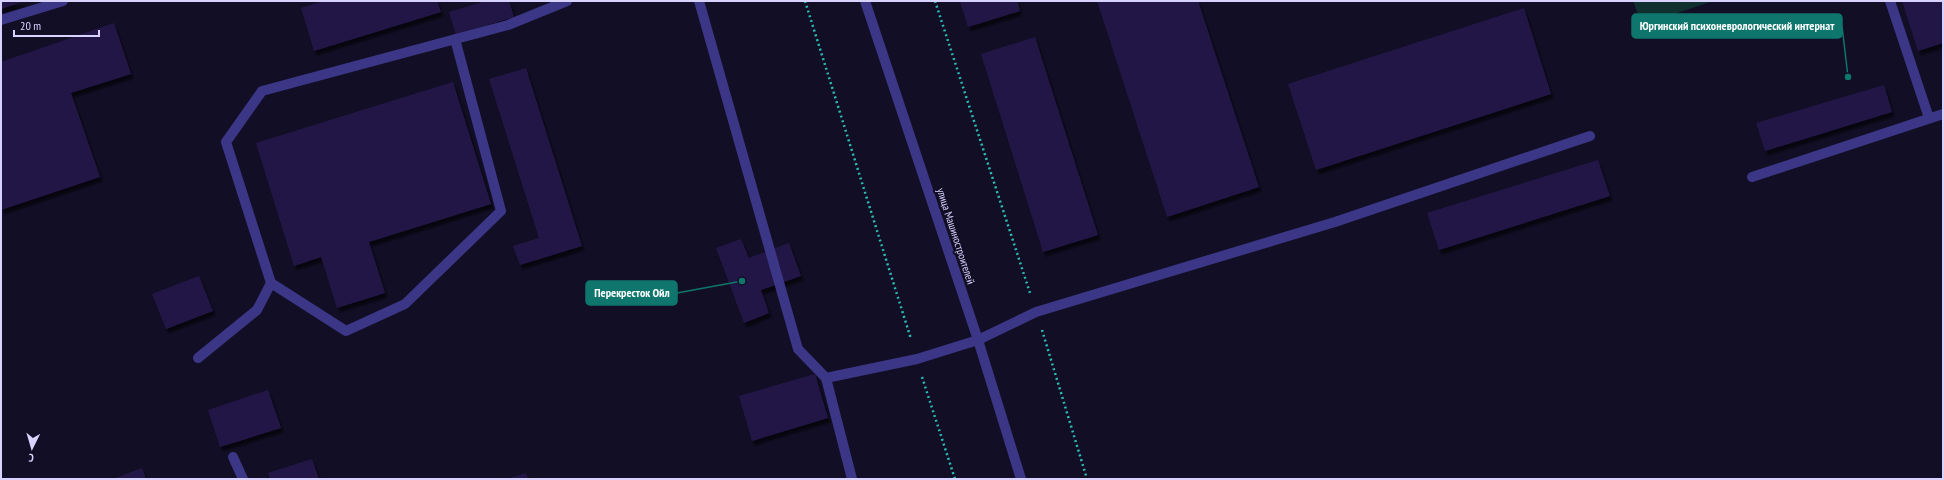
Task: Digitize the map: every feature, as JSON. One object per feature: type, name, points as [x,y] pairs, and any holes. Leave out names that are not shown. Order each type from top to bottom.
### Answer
[{"type":"street","points":[[1,20],[63,1]]},
{"type":"street","points":[[455,39],[501,212],[405,304],[346,331],[271,283],[226,142],[262,91],[455,39],[508,25],[567,1]]},
{"type":"street","points":[[699,1],[798,349],[826,378],[852,479]]},
{"type":"street","name":"улица Машиностроителей","points":[[866,1],[978,340],[1021,479]]},
{"type":"street","points":[[1890,1],[1929,118]]},
{"type":"street","points":[[1752,177],[1943,114]]},
{"type":"street","points":[[826,378],[917,359],[978,340],[1036,312],[1335,222],[1590,136]]},
{"type":"street","points":[[198,358],[257,310],[271,283]]},
{"type":"street","points":[[233,457],[243,479]]},
{"type":"path","points":[[805,1],[955,479]]},
{"type":"path","points":[[935,1],[1036,312],[1087,479]]},
{"type":"green space","points":[[1633,1],[1713,1],[1642,25]]},
{"type":"building","points":[[1,1],[25,1],[1,9]]},
{"type":"building","points":[[324,1],[437,1],[441,12],[314,51],[301,8]]},
{"type":"building","points":[[486,1],[509,1],[514,17],[456,35],[449,12]]},
{"type":"building","points":[[960,1],[1017,1],[1020,11],[968,27]]},
{"type":"building","points":[[1097,1],[1198,1],[1259,187],[1167,217]]},
{"type":"building","points":[[1902,1],[1943,1],[1943,43],[1918,51]]},
{"type":"building","points":[[1524,8],[1551,94],[1316,170],[1288,84]]},
{"type":"building","points":[[114,23],[131,74],[71,93],[100,177],[1,210],[1,62]]},
{"type":"building","points":[[1035,37],[1098,235],[1043,252],[981,54]]},
{"type":"building","points":[[526,68],[582,246],[520,265],[513,246],[539,238],[489,79]]},
{"type":"building","points":[[453,82],[491,204],[369,242],[385,293],[337,308],[321,257],[294,266],[256,143]]},
{"type":"building","points":[[1884,85],[1892,112],[1765,151],[1756,123]]},
{"type":"building","points":[[1598,160],[1610,196],[1439,250],[1427,213]]},
{"type":"building","points":[[741,239],[749,258],[789,243],[801,276],[761,290],[769,313],[744,323],[716,248]]},
{"type":"building","points":[[199,276],[213,311],[166,329],[152,294]]},
{"type":"building","points":[[815,374],[828,418],[752,441],[739,396]]},
{"type":"building","points":[[268,390],[281,428],[220,447],[208,410]]},
{"type":"building","points":[[312,459],[319,479],[270,479],[268,473]]},
{"type":"building","points":[[142,468],[146,479],[113,479]]},
{"type":"building","points":[[526,473],[528,479],[507,479]]},
{"type":"place","name":"Юргинский психоневрологический интернат","points":[[1848,77]]},
{"type":"place","name":"Перекресток Ойл","points":[[742,281]]}]
